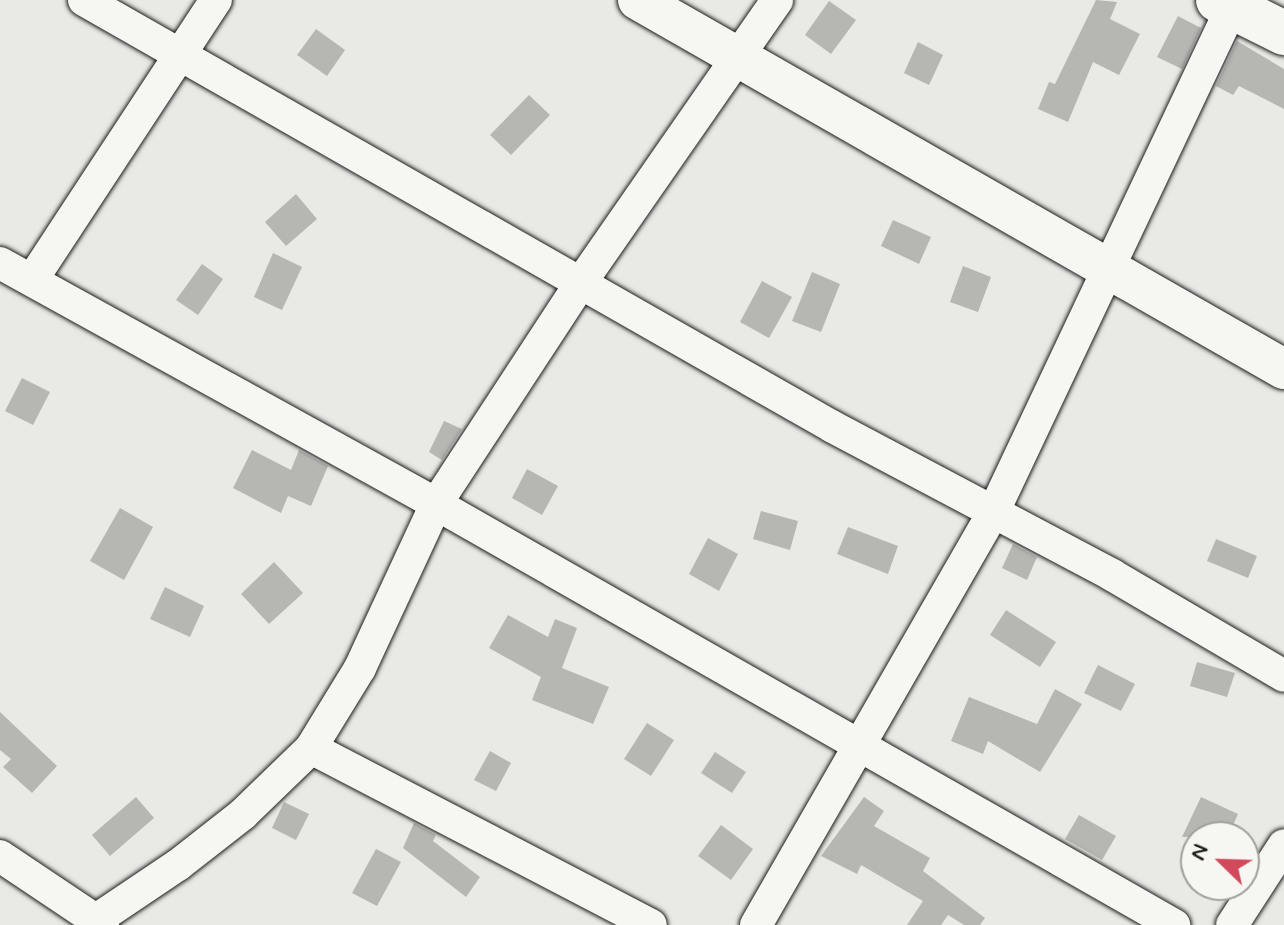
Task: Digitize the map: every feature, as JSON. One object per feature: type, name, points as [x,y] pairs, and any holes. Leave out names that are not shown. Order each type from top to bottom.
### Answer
[{"type":"main road","points":[[1225,3],[1284,33]]},
{"type":"street","points":[[84,0],[582,281],[833,427],[1112,575],[1284,676]]},
{"type":"street","points":[[32,280],[183,56],[216,0]]},
{"type":"street","points":[[638,0],[1284,369]]},
{"type":"street","points":[[0,856],[100,923],[243,814],[311,748],[360,668],[436,504],[582,281],[777,0]]},
{"type":"street","points":[[756,925],[993,513],[1225,3]]},
{"type":"street","points":[[0,263],[436,504],[1174,925]]},
{"type":"street","points":[[311,748],[651,925]]},
{"type":"street","points":[[1232,925],[1284,845]]},
{"type":"building","points":[[1096,0],[1117,2],[1110,19],[1140,34],[1119,75],[1093,62],[1068,122],[1038,109],[1049,82],[1055,84]]},
{"type":"building","points":[[829,1],[856,20],[831,54],[805,35]]},
{"type":"building","points":[[1178,16],[1201,28],[1182,69],[1157,57]]},
{"type":"building","points":[[316,29],[345,50],[327,76],[297,55]]},
{"type":"building","points":[[1237,41],[1284,69],[1284,109],[1239,86],[1233,95],[1216,86]]},
{"type":"building","points":[[918,42],[943,55],[929,85],[904,73]]},
{"type":"building","points":[[529,95],[550,115],[511,155],[490,135]]},
{"type":"building","points":[[296,194],[317,219],[286,246],[265,222]]},
{"type":"building","points":[[893,220],[931,237],[919,264],[881,246]]},
{"type":"building","points":[[273,253],[302,267],[282,310],[254,297]]},
{"type":"building","points":[[202,264],[223,279],[198,315],[176,300]]},
{"type":"building","points":[[963,266],[991,277],[978,312],[950,302]]},
{"type":"building","points":[[812,272],[840,284],[821,332],[792,321]]},
{"type":"building","points":[[762,281],[792,297],[769,338],[740,322]]},
{"type":"building","points":[[22,378],[50,392],[33,425],[5,411]]},
{"type":"building","points":[[444,421],[462,429],[442,460],[429,452]]},
{"type":"building","points":[[252,450],[291,470],[299,450],[328,466],[311,506],[288,496],[281,513],[233,488]]},
{"type":"building","points":[[527,469],[558,486],[542,515],[512,498]]},
{"type":"building","points":[[120,508],[153,527],[124,580],[90,561]]},
{"type":"building","points":[[761,511],[798,521],[790,550],[753,539]]},
{"type":"building","points":[[848,527],[898,546],[888,574],[837,554]]},
{"type":"building","points":[[708,538],[738,554],[719,591],[689,574]]},
{"type":"building","points":[[1216,539],[1257,556],[1248,578],[1207,561]]},
{"type":"building","points":[[1013,544],[1037,557],[1027,580],[1002,568]]},
{"type":"building","points":[[274,562],[303,593],[269,624],[241,594]]},
{"type":"building","points":[[165,587],[204,606],[190,637],[150,619]]},
{"type":"building","points":[[1006,610],[1056,642],[1040,667],[990,635]]},
{"type":"building","points":[[508,615],[548,637],[555,619],[577,628],[562,668],[609,687],[593,724],[532,700],[541,677],[489,648]]},
{"type":"building","points":[[1197,662],[1235,673],[1227,697],[1190,686]]},
{"type":"building","points":[[1098,665],[1135,684],[1121,711],[1084,693]]},
{"type":"building","points":[[1055,689],[1082,704],[1040,772],[988,741],[983,754],[951,741],[969,697],[1037,724]]},
{"type":"building","points":[[0,712],[57,766],[32,793],[3,767],[11,759],[0,750]]},
{"type":"building","points":[[647,723],[674,740],[651,776],[624,759]]},
{"type":"building","points":[[490,751],[511,763],[496,791],[474,780]]},
{"type":"building","points":[[715,752],[746,772],[732,793],[701,773]]},
{"type":"building","points":[[136,797],[154,818],[110,856],[92,835]]},
{"type":"building","points":[[864,797],[884,811],[874,826],[930,858],[923,871],[985,918],[980,925],[964,925],[948,915],[941,925],[907,925],[923,901],[861,865],[857,874],[821,856]]},
{"type":"building","points":[[1201,797],[1238,814],[1235,821],[1190,821]]},
{"type":"building","points":[[284,802],[309,814],[296,840],[272,828]]},
{"type":"building","points":[[1079,815],[1116,836],[1102,860],[1065,839]]},
{"type":"building","points":[[414,823],[436,835],[433,841],[480,877],[466,897],[403,848]]},
{"type":"building","points":[[721,825],[753,849],[731,880],[698,856]]},
{"type":"building","points":[[376,849],[401,862],[377,906],[352,893]]}]
